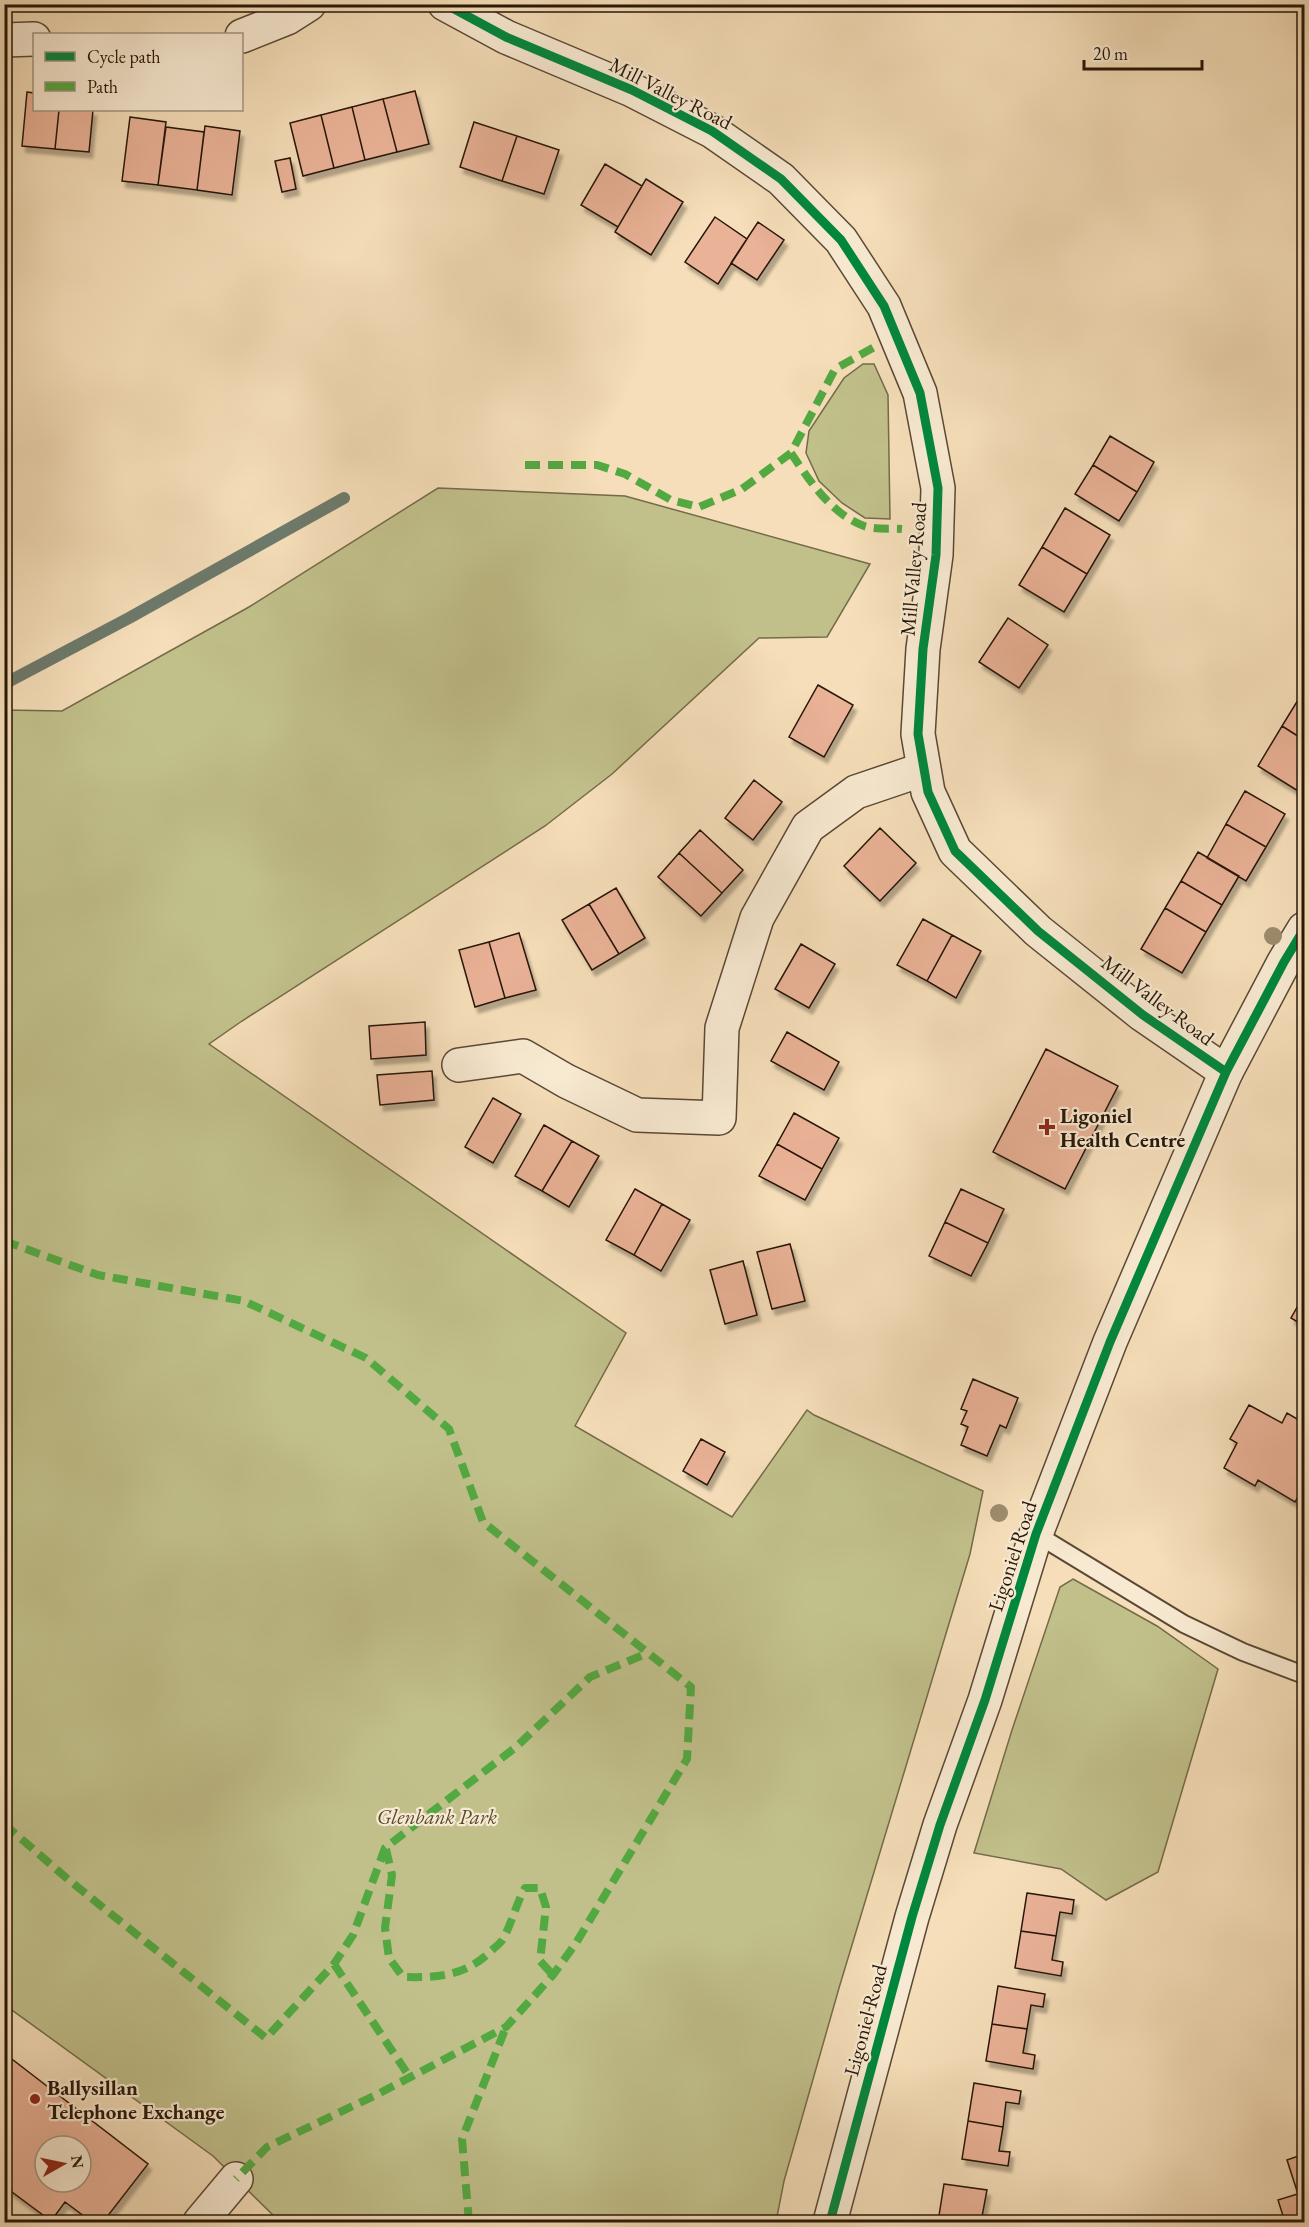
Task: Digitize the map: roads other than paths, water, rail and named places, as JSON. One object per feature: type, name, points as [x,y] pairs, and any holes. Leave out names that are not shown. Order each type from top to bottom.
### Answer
[{"type":"street","points":[[243,36],[287,18],[309,4]]},
{"type":"street","name":"Mill Valley Road","points":[[445,4],[506,37],[632,90],[711,131],[781,179],[841,240],[884,306],[920,393],[938,488],[936,555],[923,649],[918,734],[928,792],[955,851],[1038,931],[1143,1016],[1226,1072]]},
{"type":"street","points":[[4,40],[33,39]]},
{"type":"street","points":[[459,1065],[523,1056],[566,1081],[637,1115],[719,1119],[723,1028],[757,918],[808,827],[856,792],[924,769]]},
{"type":"street","name":"Ligoniel Road","points":[[830,2223],[912,1917],[940,1825],[985,1700],[1036,1534],[1110,1342],[1226,1072],[1284,962],[1305,929]]},
{"type":"street","points":[[200,2223],[236,2179]]},
{"type":"lane","points":[[1036,1534],[1185,1624],[1243,1652],[1305,1675]]},
{"type":"waterway","points":[[4,684],[129,618],[344,498]]},
{"type":"place","name":"Ligoniel Health Centre","points":[[1047,1127]]},
{"type":"place","name":"Ballysillan Telephone Exchange","points":[[35,2099]]},
{"type":"park label","name":"Glenbank Park","points":[[437,1816]]}]
